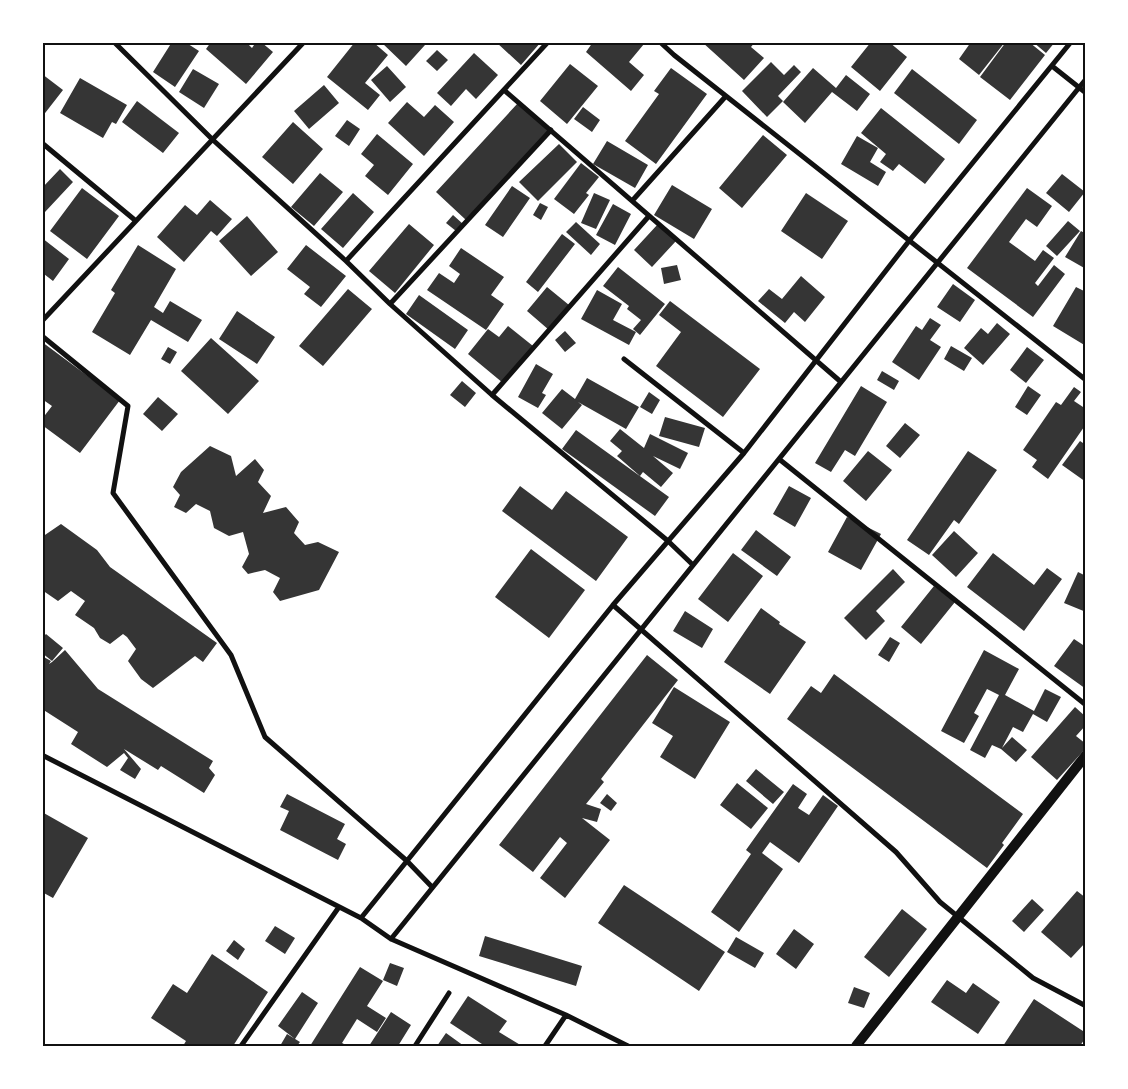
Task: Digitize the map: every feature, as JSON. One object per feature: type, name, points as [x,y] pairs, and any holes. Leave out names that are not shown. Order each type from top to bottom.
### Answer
[{"type":"main road","points":[[856,1046],[1086,755]]},
{"type":"street","points":[[114,42],[212,140],[346,261],[390,304],[492,394],[668,541],[693,565]]},
{"type":"street","points":[[42,321],[304,42]]},
{"type":"street","points":[[346,261],[548,42]]},
{"type":"street","points":[[660,42],[1086,380]]},
{"type":"street","points":[[361,918],[613,605],[744,453],[909,241],[1071,42]]},
{"type":"street","points":[[1052,66],[1086,93]]},
{"type":"street","points":[[391,938],[1086,79]]},
{"type":"street","points":[[504,90],[841,382]]},
{"type":"street","points":[[632,201],[726,96]]},
{"type":"street","points":[[390,304],[550,130]]},
{"type":"street","points":[[42,143],[136,221]]},
{"type":"street","points":[[492,394],[650,216]]},
{"type":"street","points":[[42,336],[128,406],[113,493],[231,655],[265,737],[407,861],[432,887]]},
{"type":"street","points":[[624,359],[744,453]]},
{"type":"street","points":[[779,458],[1086,705]]},
{"type":"street","points":[[613,605],[896,852],[940,902],[1033,978],[1086,1006]]},
{"type":"street","points":[[42,755],[361,918],[391,938],[566,1015],[628,1046]]},
{"type":"street","points":[[241,1046],[339,907]]},
{"type":"street","points":[[415,1046],[449,993]]},
{"type":"street","points":[[545,1046],[566,1015]]},
{"type":"building","points":[[172,42],[185,42],[199,51],[175,87],[153,72]]},
{"type":"building","points":[[211,42],[246,42],[252,48],[256,42],[261,42],[273,52],[246,84],[206,49]]},
{"type":"building","points":[[355,42],[373,42],[388,55],[365,83],[380,95],[368,110],[327,77]]},
{"type":"building","points":[[381,42],[422,42],[425,45],[406,66]]},
{"type":"building","points":[[496,42],[541,42],[521,65]]},
{"type":"building","points":[[593,42],[642,42],[644,44],[629,62],[644,75],[631,91],[586,52]]},
{"type":"building","points":[[702,42],[755,42],[751,47],[764,58],[744,80]]},
{"type":"building","points":[[871,42],[889,42],[907,57],[880,91],[851,67]]},
{"type":"building","points":[[971,42],[1005,42],[979,75],[959,59]]},
{"type":"building","points":[[1006,42],[1012,45],[1014,42],[1029,42],[1045,55],[1010,100],[980,77]]},
{"type":"building","points":[[1033,42],[1055,42],[1046,53]]},
{"type":"building","points":[[437,50],[448,60],[437,71],[426,61]]},
{"type":"building","points":[[474,53],[498,75],[476,99],[466,89],[451,106],[437,93]]},
{"type":"building","points":[[771,62],[784,75],[794,65],[801,72],[778,96],[783,101],[767,117],[742,91]]},
{"type":"building","points":[[570,64],[598,86],[567,124],[540,101]]},
{"type":"building","points":[[387,66],[406,87],[390,102],[371,80]]},
{"type":"building","points":[[671,68],[707,94],[656,164],[625,141],[659,94],[654,91]]},
{"type":"building","points":[[813,68],[836,88],[846,75],[870,94],[857,111],[832,92],[805,123],[783,102]]},
{"type":"building","points":[[193,69],[219,84],[204,108],[179,92]]},
{"type":"building","points":[[912,69],[977,120],[959,144],[894,93]]},
{"type":"building","points":[[42,74],[63,90],[42,117]]},
{"type":"building","points":[[80,78],[127,105],[116,124],[112,122],[103,138],[60,113]]},
{"type":"building","points":[[324,85],[339,103],[309,129],[294,111]]},
{"type":"building","points":[[137,101],[179,133],[163,153],[122,122]]},
{"type":"building","points":[[407,102],[424,117],[435,105],[454,122],[424,156],[388,123]]},
{"type":"building","points":[[518,103],[550,132],[466,220],[436,192]]},
{"type":"building","points":[[583,107],[600,120],[592,132],[574,119]]},
{"type":"building","points":[[881,108],[945,159],[925,184],[899,164],[893,171],[880,162],[886,154],[861,133]]},
{"type":"building","points":[[347,120],[360,129],[349,146],[335,136]]},
{"type":"building","points":[[293,122],[323,149],[293,184],[262,157]]},
{"type":"building","points":[[377,134],[413,164],[388,195],[365,176],[374,165],[361,154]]},
{"type":"building","points":[[763,135],[787,155],[742,208],[719,188]]},
{"type":"building","points":[[857,136],[878,148],[870,162],[886,172],[878,186],[841,164]]},
{"type":"building","points":[[607,141],[648,165],[635,188],[593,164]]},
{"type":"building","points":[[559,144],[577,162],[538,201],[519,182]]},
{"type":"building","points":[[581,163],[599,177],[586,193],[589,195],[574,214],[554,199]]},
{"type":"building","points":[[60,169],[73,182],[45,212],[42,210],[42,188]]},
{"type":"building","points":[[320,173],[343,192],[314,226],[291,207]]},
{"type":"building","points":[[1062,174],[1085,192],[1069,212],[1046,193]]},
{"type":"building","points":[[672,185],[712,209],[694,239],[654,215]]},
{"type":"building","points":[[512,186],[530,198],[503,237],[485,225]]},
{"type":"building","points":[[82,188],[119,216],[87,259],[50,231]]},
{"type":"building","points":[[1027,188],[1052,206],[1037,227],[1026,219],[1009,242],[1035,261],[1043,250],[1054,258],[1035,283],[1038,286],[1054,265],[1065,274],[1033,317],[967,268]]},
{"type":"building","points":[[353,193],[374,212],[343,248],[321,229]]},
{"type":"building","points":[[594,193],[610,200],[596,229],[581,223]]},
{"type":"building","points":[[806,193],[848,221],[822,259],[781,231]]},
{"type":"building","points":[[210,200],[232,219],[217,236],[211,231],[184,262],[157,237],[185,205],[197,215]]},
{"type":"building","points":[[540,203],[548,207],[541,220],[533,215]]},
{"type":"building","points":[[613,204],[631,214],[615,245],[596,235]]},
{"type":"building","points":[[453,215],[463,224],[456,231],[446,223]]},
{"type":"building","points":[[247,216],[278,252],[251,276],[219,241]]},
{"type":"building","points":[[1068,221],[1080,231],[1057,256],[1046,246]]},
{"type":"building","points":[[576,222],[600,244],[591,255],[566,232]]},
{"type":"building","points":[[409,224],[434,245],[395,293],[369,271]]},
{"type":"building","points":[[658,224],[676,241],[652,267],[634,250]]},
{"type":"building","points":[[1081,231],[1086,234],[1086,269],[1065,257]]},
{"type":"building","points":[[562,234],[575,244],[538,292],[526,282]]},
{"type":"building","points":[[42,238],[69,259],[53,281],[44,274],[42,275]]},
{"type":"building","points":[[138,245],[176,269],[154,307],[163,313],[170,301],[202,320],[188,342],[151,320],[130,355],[92,332],[115,293],[111,290]]},
{"type":"building","points":[[306,245],[346,276],[321,307],[304,294],[310,287],[287,269]]},
{"type":"building","points":[[461,248],[504,277],[491,295],[504,304],[486,330],[427,290],[439,273],[454,283],[460,274],[449,266]]},
{"type":"building","points":[[677,265],[681,280],[664,284],[661,268]]},
{"type":"building","points":[[618,267],[665,304],[640,335],[633,329],[641,320],[627,309],[629,306],[603,286]]},
{"type":"building","points":[[801,276],[825,297],[805,322],[794,312],[785,323],[758,301],[769,289],[782,299]]},
{"type":"building","points":[[953,284],[975,300],[960,322],[937,307]]},
{"type":"building","points":[[547,287],[569,305],[549,330],[527,311]]},
{"type":"building","points":[[1076,287],[1086,292],[1086,346],[1053,326]]},
{"type":"building","points":[[348,289],[372,309],[323,366],[299,346]]},
{"type":"building","points":[[597,290],[622,304],[613,320],[636,332],[629,345],[581,319]]},
{"type":"building","points":[[419,295],[468,330],[455,349],[406,314]]},
{"type":"building","points":[[670,301],[760,369],[723,417],[656,366],[681,332],[659,315]]},
{"type":"building","points":[[237,311],[275,337],[257,364],[219,339]]},
{"type":"building","points":[[930,318],[941,325],[930,340],[941,347],[919,380],[892,362],[916,326],[922,330]]},
{"type":"building","points":[[997,323],[1010,334],[983,365],[964,348],[981,328],[988,334]]},
{"type":"building","points":[[508,326],[533,346],[503,383],[468,354],[488,329],[499,337]]},
{"type":"building","points":[[565,331],[576,343],[565,352],[555,340]]},
{"type":"building","points":[[211,338],[259,381],[228,414],[181,371]]},
{"type":"building","points":[[42,342],[120,400],[80,453],[42,425],[42,419],[52,406],[42,399]]},
{"type":"building","points":[[951,346],[972,358],[964,371],[944,359]]},
{"type":"building","points":[[168,347],[177,352],[170,364],[161,359]]},
{"type":"building","points":[[1027,347],[1044,360],[1026,383],[1010,370]]},
{"type":"building","points":[[536,364],[553,374],[542,393],[546,395],[538,408],[518,397]]},
{"type":"building","points":[[882,371],[899,381],[894,390],[877,380]]},
{"type":"building","points":[[587,378],[639,407],[626,429],[578,402],[582,405],[562,429],[542,413],[562,389],[575,399]]},
{"type":"building","points":[[462,381],[476,393],[465,407],[450,395]]},
{"type":"building","points":[[861,386],[887,402],[855,456],[845,450],[831,472],[815,463]]},
{"type":"building","points":[[1028,386],[1041,395],[1027,415],[1015,407]]},
{"type":"building","points":[[1074,387],[1081,392],[1074,401],[1086,409],[1086,428],[1084,427],[1048,479],[1032,467],[1037,460],[1023,450],[1056,402],[1061,405]]},
{"type":"building","points":[[649,392],[660,400],[652,414],[640,407]]},
{"type":"building","points":[[158,397],[178,414],[162,431],[143,414]]},
{"type":"building","points":[[665,417],[705,428],[699,447],[659,436]]},
{"type":"building","points":[[905,423],[920,435],[900,458],[886,446]]},
{"type":"building","points":[[620,429],[644,448],[650,434],[688,453],[680,469],[653,456],[673,473],[661,487],[643,472],[640,476],[617,456],[622,451],[610,441]]},
{"type":"building","points":[[576,430],[669,497],[655,516],[562,449]]},
{"type":"building","points":[[1080,441],[1086,445],[1086,482],[1062,465]]},
{"type":"building","points":[[210,446],[231,456],[236,476],[255,459],[264,470],[258,482],[271,496],[263,513],[286,507],[299,522],[294,533],[305,545],[318,542],[339,552],[319,590],[280,601],[273,592],[280,578],[265,570],[248,574],[242,567],[249,554],[243,532],[229,536],[214,528],[210,511],[196,504],[186,513],[174,507],[180,495],[173,487],[181,472]]},
{"type":"building","points":[[868,451],[892,470],[866,501],[843,481]]},
{"type":"building","points":[[968,451],[997,470],[959,524],[954,520],[929,555],[907,540]]},
{"type":"building","points":[[520,486],[552,510],[566,491],[628,537],[596,581],[502,511]]},
{"type":"building","points":[[789,486],[811,498],[795,527],[773,514]]},
{"type":"building","points":[[847,517],[881,534],[861,570],[828,552]]},
{"type":"building","points":[[61,524],[97,550],[110,567],[217,643],[203,662],[195,656],[153,688],[141,679],[128,661],[136,649],[127,637],[123,634],[110,644],[100,638],[94,628],[75,615],[85,601],[71,591],[58,601],[42,590],[42,537]]},
{"type":"building","points":[[756,530],[791,557],[777,576],[741,550]]},
{"type":"building","points":[[954,531],[978,553],[956,577],[932,555]]},
{"type":"building","points":[[531,549],[585,590],[549,638],[495,597]]},
{"type":"building","points":[[733,553],[763,576],[728,622],[698,599]]},
{"type":"building","points":[[993,553],[1034,585],[1047,568],[1062,579],[1024,631],[967,587]]},
{"type":"building","points":[[893,569],[905,582],[876,611],[885,621],[866,640],[844,618]]},
{"type":"building","points":[[1078,572],[1086,576],[1086,612],[1064,603]]},
{"type":"building","points":[[934,586],[955,602],[921,644],[901,627]]},
{"type":"building","points":[[761,608],[780,622],[779,624],[806,642],[770,694],[724,662]]},
{"type":"building","points":[[685,611],[713,629],[702,648],[673,631]]},
{"type":"building","points":[[46,634],[63,648],[52,661],[42,653],[42,638]]},
{"type":"building","points":[[890,637],[900,643],[889,662],[878,655]]},
{"type":"building","points":[[1074,639],[1086,647],[1086,689],[1054,666]]},
{"type":"building","points":[[65,650],[98,689],[213,761],[209,768],[215,775],[204,793],[161,766],[158,770],[124,749],[141,769],[135,779],[120,770],[128,758],[124,753],[107,767],[71,744],[78,732],[42,709],[42,656],[51,661],[49,664]]},
{"type":"building","points":[[984,650],[1019,669],[1005,695],[1034,711],[1045,689],[1061,697],[1047,722],[1033,714],[1023,732],[1013,727],[1002,748],[1012,737],[1027,750],[1016,762],[1001,749],[992,745],[985,758],[970,750],[999,695],[987,689],[974,713],[979,716],[964,743],[941,731]]},
{"type":"building","points":[[647,655],[678,680],[601,779],[604,782],[586,804],[601,809],[597,822],[582,818],[610,840],[565,898],[540,878],[567,843],[560,837],[533,872],[499,845]]},
{"type":"building","points":[[834,674],[1023,814],[987,868],[787,719],[811,686],[821,693]]},
{"type":"building","points":[[674,687],[730,722],[695,779],[660,757],[673,736],[652,723]]},
{"type":"building","points":[[1075,707],[1086,717],[1086,725],[1076,736],[1086,744],[1086,748],[1057,780],[1031,757]]},
{"type":"building","points":[[756,769],[784,792],[773,804],[746,781]]},
{"type":"building","points":[[737,783],[768,808],[751,829],[720,805]]},
{"type":"building","points":[[793,784],[807,794],[798,808],[809,815],[823,795],[838,806],[799,863],[770,842],[762,853],[783,869],[739,932],[711,912],[751,854],[746,850]]},
{"type":"building","points":[[287,794],[345,824],[337,839],[346,844],[338,860],[280,830],[289,811],[280,807]]},
{"type":"building","points":[[607,794],[617,803],[611,811],[600,803]]},
{"type":"building","points":[[42,812],[88,838],[53,898],[42,892]]},
{"type":"building","points":[[624,885],[725,952],[699,991],[598,923]]},
{"type":"building","points":[[1077,891],[1086,898],[1086,942],[1071,958],[1041,932]]},
{"type":"building","points":[[1032,899],[1044,910],[1024,932],[1012,921]]},
{"type":"building","points":[[902,909],[927,929],[889,977],[864,957]]},
{"type":"building","points":[[275,926],[295,938],[285,954],[265,941]]},
{"type":"building","points":[[794,929],[814,944],[796,969],[776,954]]},
{"type":"building","points":[[485,936],[582,966],[576,986],[479,956]]},
{"type":"building","points":[[736,937],[764,953],[755,968],[727,952]]},
{"type":"building","points":[[234,940],[245,949],[238,960],[226,951]]},
{"type":"building","points":[[212,954],[268,992],[233,1046],[183,1046],[186,1041],[151,1018],[173,984],[187,993]]},
{"type":"building","points":[[390,963],[404,968],[397,986],[383,980]]},
{"type":"building","points":[[360,967],[383,981],[367,1006],[386,1018],[377,1032],[357,1019],[342,1043],[348,1046],[310,1046]]},
{"type":"building","points":[[947,980],[966,993],[973,983],[1000,1002],[978,1034],[931,1002]]},
{"type":"building","points":[[854,987],[870,993],[864,1008],[848,1003]]},
{"type":"building","points":[[302,992],[318,1003],[295,1039],[278,1026]]},
{"type":"building","points":[[468,996],[507,1021],[499,1032],[522,1046],[485,1046],[450,1023]]},
{"type":"building","points":[[1034,999],[1086,1033],[1086,1037],[1080,1046],[1003,1046]]},
{"type":"building","points":[[391,1012],[411,1025],[398,1046],[369,1046]]},
{"type":"building","points":[[446,1033],[464,1046],[437,1046]]},
{"type":"building","points":[[287,1034],[300,1042],[297,1046],[280,1046]]}]
